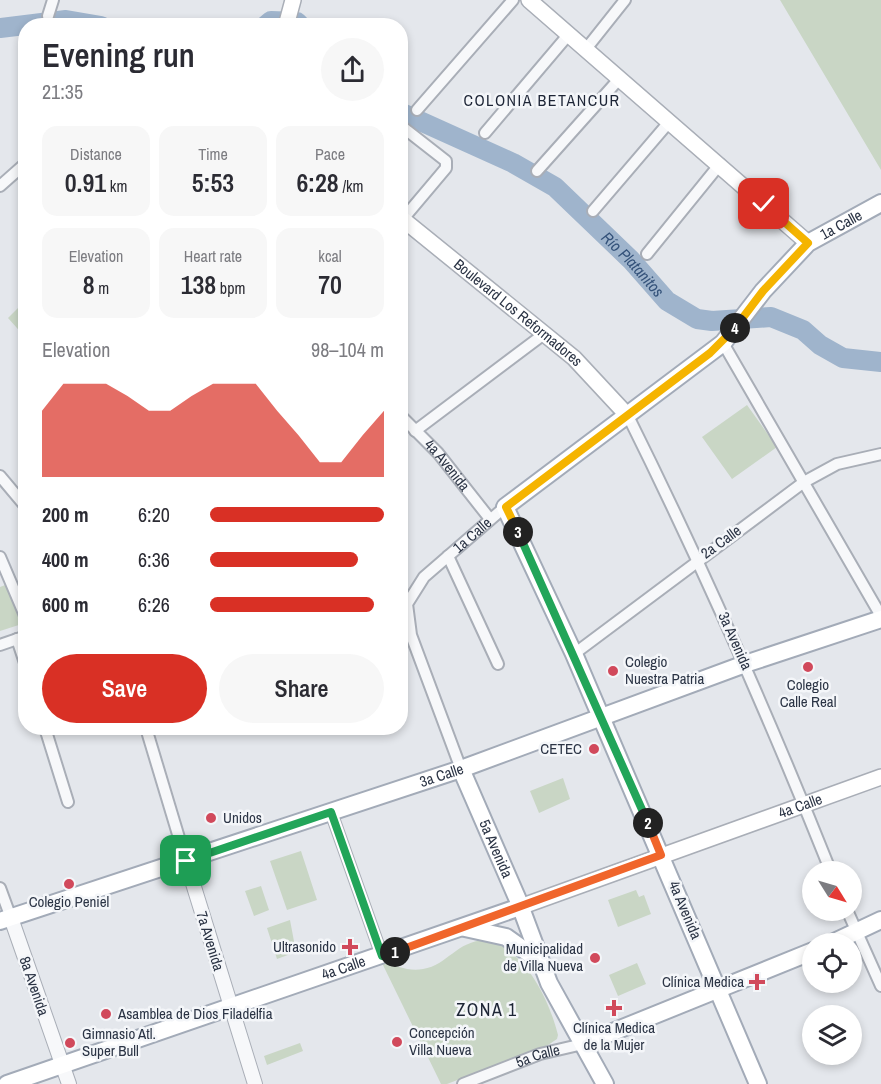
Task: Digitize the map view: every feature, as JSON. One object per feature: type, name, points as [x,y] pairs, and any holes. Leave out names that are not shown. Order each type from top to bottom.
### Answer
[{"type":"main road","points":[[529,0],[808,243]]},
{"type":"main road","points":[[288,18],[293,2]]},
{"type":"main road","name":"1a Calle","points":[[506,507],[723,343],[763,291],[808,243],[881,203]]},
{"type":"main road","name":"Boulevard Los Reformadores","points":[[408,223],[574,358],[628,416]]},
{"type":"main road","name":"4a Avenida","points":[[506,507],[602,718],[758,1084]]},
{"type":"main road","name":"3a Calle","points":[[5,919],[461,769],[745,664],[881,618]]},
{"type":"main road","name":"5a Avenida","points":[[461,769],[541,962],[572,1029],[605,1084]]},
{"type":"main road","name":"4a Calle","points":[[7,1084],[464,928],[881,777]]},
{"type":"main road","points":[[856,933],[881,920]]},
{"type":"main road","points":[[464,928],[506,938],[541,962]]},
{"type":"main road","name":"5a Calle","points":[[583,1044],[802,955]]},
{"type":"street","points":[[48,16],[53,0]]},
{"type":"street","points":[[417,110],[513,0]]},
{"type":"street","points":[[586,49],[625,0]]},
{"type":"street","points":[[485,133],[569,34]]},
{"type":"street","points":[[537,171],[620,78]]},
{"type":"street","points":[[593,211],[670,121]]},
{"type":"street","points":[[408,131],[446,161],[446,168],[408,211]]},
{"type":"street","points":[[647,254],[720,164]]},
{"type":"street","points":[[0,186],[18,170]]},
{"type":"street","points":[[415,431],[544,334]]},
{"type":"street","points":[[723,343],[881,618]]},
{"type":"street","name":"3a Avenida","points":[[628,416],[698,559],[745,664],[827,861]]},
{"type":"street","name":"4a Avenida","points":[[408,424],[438,453],[490,519]]},
{"type":"street","name":"2a Calle","points":[[574,654],[698,559],[804,482],[837,464],[881,454]]},
{"type":"street","points":[[0,476],[18,497]]},
{"type":"street","name":"1a Calle","points":[[408,602],[424,577],[506,507]]},
{"type":"street","points":[[448,556],[498,664]]},
{"type":"street","points":[[0,557],[4,579],[18,604]]},
{"type":"street","name":"5a Avenida","points":[[408,612],[411,635],[461,769]]},
{"type":"street","points":[[0,645],[18,639]]},
{"type":"street","points":[[47,735],[68,802]]},
{"type":"street","name":"7a Avenida","points":[[148,735],[255,1084]]},
{"type":"street","points":[[331,812],[382,956]]},
{"type":"street","name":"8a Avenida","points":[[0,888],[5,919],[69,1084]]},
{"type":"street","points":[[851,921],[856,933]]},
{"type":"street","points":[[862,946],[881,986]]},
{"type":"street","name":"5a Calle","points":[[463,1084],[540,1054],[583,1044]]},
{"type":"green space","points":[[780,0],[881,0],[881,170]]},
{"type":"green space","points":[[18,308],[18,329],[8,318]]},
{"type":"green space","points":[[747,405],[777,447],[732,479],[702,437]]},
{"type":"green space","points":[[8,584],[18,607],[18,625],[0,631],[0,587]]},
{"type":"green space","points":[[563,778],[570,799],[539,813],[530,791]]},
{"type":"green space","points":[[301,851],[317,900],[287,910],[270,861]]},
{"type":"green space","points":[[261,886],[269,910],[254,916],[245,891]]},
{"type":"green space","points":[[636,890],[639,897],[644,895],[651,914],[618,927],[608,900]]},
{"type":"green space","points":[[290,920],[296,952],[277,959],[267,928]]},
{"type":"green space","points":[[486,940],[500,945],[512,954],[533,977],[542,991],[554,1021],[557,1039],[548,1045],[447,1084],[441,1084],[382,963],[407,969],[423,969],[432,967],[467,944]]},
{"type":"green space","points":[[637,963],[646,984],[618,996],[609,975]]},
{"type":"green space","points":[[300,1043],[303,1051],[267,1065],[264,1056]]},
{"type":"waterway","name":"Río Platanitos","points":[[0,28],[18,26]]},
{"type":"waterway","name":"Río Platanitos","points":[[408,116],[513,163],[555,187],[631,260],[667,301],[697,319],[712,321],[771,317],[803,330],[820,345],[843,358],[881,362]]},
{"type":"place","name":"Colegio Calle Real","points":[[808,667]]},
{"type":"place","name":"Colegio Nuestra Patria","points":[[613,671]]},
{"type":"place","name":"CETEC","points":[[594,749]]},
{"type":"place","name":"Unidos","points":[[211,818]]},
{"type":"place","name":"Colegio Peniel","points":[[69,884]]},
{"type":"place","name":"Ultrasonido","points":[[350,947]]},
{"type":"place","name":"Municipalidad de Villa Nueva","points":[[595,958]]},
{"type":"place","name":"Clínica Medica","points":[[757,982]]},
{"type":"place","name":"Clínica Medica de la Mujer","points":[[614,1008]]},
{"type":"place","name":"Asamblea de Dios Filadelfia","points":[[106,1014]]},
{"type":"place","name":"Concepción Villa Nueva","points":[[397,1042]]},
{"type":"place","name":"Gimnasio Atl. Super Bull","points":[[70,1043]]},
{"type":"district","name":"COLONIA BETANCUR","points":[[542,100]]},
{"type":"district","name":"ZONA 1","points":[[487,1010]]},
{"type":"route","points":[[186,861],[331,812],[382,956],[661,855],[574,654],[506,507],[723,343],[763,291],[808,243],[764,204]]}]
